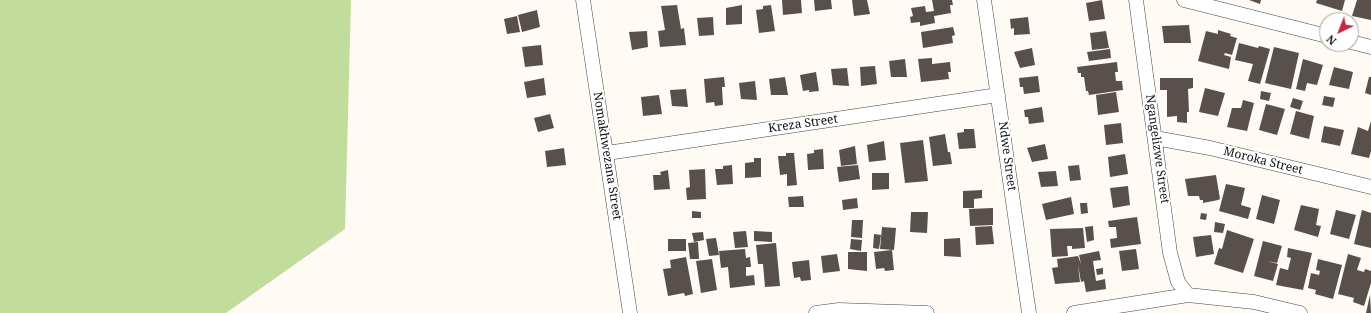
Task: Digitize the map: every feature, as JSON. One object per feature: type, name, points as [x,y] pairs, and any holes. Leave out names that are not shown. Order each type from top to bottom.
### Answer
[{"type":"street","name":"Nomakhwezana Street","points":[[583,0],[630,313]]},
{"type":"street","name":"Ndwe Street","points":[[984,0],[1029,313]]},
{"type":"street","name":"Ngangelizwe Street","points":[[1136,0],[1170,253],[1178,282],[1188,295]]},
{"type":"street","points":[[1184,0],[1319,34]]},
{"type":"street","points":[[1359,44],[1371,47]]},
{"type":"street","name":"Kreza Street","points":[[607,153],[998,95]]},
{"type":"street","name":"Moroka Street","points":[[1155,138],[1210,148],[1371,187]]},
{"type":"street","points":[[1074,313],[1188,295],[1254,302],[1300,313]]},
{"type":"street","points":[[816,313],[839,310],[927,313]]},
{"type":"green space","points":[[0,0],[351,0],[345,229],[226,313],[0,313]]},
{"type":"building","points":[[782,0],[801,0],[802,13],[783,15]]},
{"type":"building","points":[[814,0],[831,0],[832,9],[815,11]]},
{"type":"building","points":[[852,0],[867,0],[870,14],[854,16]]},
{"type":"building","points":[[932,0],[952,0],[953,5],[950,5],[951,13],[934,16],[935,23],[920,26],[920,22],[911,23],[910,17],[913,16],[911,8],[925,6],[926,12],[934,11]]},
{"type":"building","points":[[1102,0],[1105,19],[1089,21],[1086,3]]},
{"type":"building","points":[[1249,0],[1261,0],[1260,4]]},
{"type":"building","points":[[1317,0],[1345,0],[1342,11],[1316,3]]},
{"type":"building","points":[[1357,0],[1371,0],[1371,20],[1359,17],[1359,12],[1353,12]]},
{"type":"building","points":[[677,5],[681,29],[684,28],[686,45],[660,47],[658,31],[665,30],[661,6]]},
{"type":"building","points":[[742,5],[742,24],[726,25],[726,8]]},
{"type":"building","points":[[771,5],[775,31],[759,33],[756,10],[763,9],[763,6]]},
{"type":"building","points":[[537,10],[540,27],[522,32],[518,15]]},
{"type":"building","points":[[517,16],[520,32],[507,34],[504,19]]},
{"type":"building","points":[[713,17],[714,35],[699,36],[697,18]]},
{"type":"building","points":[[1028,17],[1030,34],[1014,35],[1014,28],[1011,29],[1010,19]]},
{"type":"building","points":[[1189,25],[1191,43],[1164,43],[1162,26]]},
{"type":"building","points":[[953,27],[955,35],[952,36],[953,43],[923,48],[921,32]]},
{"type":"building","points":[[1218,30],[1231,34],[1230,36],[1237,38],[1232,55],[1225,53],[1224,55],[1231,57],[1229,69],[1198,61],[1206,31],[1218,34]]},
{"type":"building","points":[[647,31],[648,47],[632,50],[629,32]]},
{"type":"building","points":[[1106,31],[1109,48],[1092,50],[1090,33]]},
{"type":"building","points":[[1239,43],[1258,48],[1259,46],[1270,49],[1260,84],[1248,81],[1253,64],[1235,60]]},
{"type":"building","points":[[541,45],[543,65],[525,67],[522,47]]},
{"type":"building","points":[[1274,47],[1299,53],[1291,89],[1265,83]]},
{"type":"building","points":[[1032,48],[1035,65],[1020,68],[1014,52]]},
{"type":"building","points":[[1110,49],[1111,58],[1089,61],[1087,52]]},
{"type":"building","points":[[932,58],[932,64],[950,62],[951,72],[948,72],[949,79],[921,82],[918,59]]},
{"type":"building","points":[[905,59],[907,77],[891,77],[889,61]]},
{"type":"building","points":[[1303,59],[1323,65],[1317,85],[1307,83],[1305,91],[1296,89]]},
{"type":"building","points":[[1117,62],[1118,72],[1115,72],[1116,81],[1122,81],[1123,90],[1089,95],[1088,91],[1086,91],[1084,77],[1081,77],[1081,73],[1078,73],[1077,67]]},
{"type":"building","points":[[875,66],[877,84],[861,86],[860,67]]},
{"type":"building","points":[[1334,67],[1353,72],[1349,89],[1329,85]]},
{"type":"building","points":[[847,68],[849,86],[833,85],[831,69]]},
{"type":"building","points":[[816,72],[819,91],[803,91],[800,75]]},
{"type":"building","points":[[1038,76],[1040,92],[1024,94],[1023,87],[1020,87],[1019,78]]},
{"type":"building","points":[[724,77],[725,87],[722,87],[723,105],[715,106],[714,102],[706,103],[704,79]]},
{"type":"building","points":[[785,77],[788,95],[771,95],[769,79]]},
{"type":"building","points":[[1369,77],[1371,77],[1371,95],[1365,93]]},
{"type":"building","points":[[544,78],[546,95],[527,98],[524,82]]},
{"type":"building","points":[[1160,78],[1193,78],[1193,88],[1188,89],[1189,112],[1187,112],[1187,123],[1177,122],[1177,116],[1167,117],[1167,90],[1160,90]]},
{"type":"building","points":[[755,81],[757,100],[741,99],[739,83]]},
{"type":"building","points":[[1205,88],[1225,93],[1218,116],[1199,112]]},
{"type":"building","points":[[686,89],[688,107],[672,106],[670,90]]},
{"type":"building","points":[[1261,91],[1271,93],[1269,101],[1260,99]]},
{"type":"building","points":[[1116,92],[1119,112],[1098,115],[1096,95]]},
{"type":"building","points":[[659,95],[662,114],[643,116],[641,97]]},
{"type":"building","points":[[1324,96],[1335,98],[1333,107],[1322,105]]},
{"type":"building","points":[[1293,98],[1303,101],[1300,110],[1290,107]]},
{"type":"building","points":[[1243,100],[1254,103],[1247,131],[1227,127],[1232,108],[1241,108]]},
{"type":"building","points":[[1266,104],[1285,109],[1277,135],[1259,130]]},
{"type":"building","points":[[1042,107],[1044,122],[1029,124],[1028,117],[1025,117],[1024,110]]},
{"type":"building","points":[[1296,111],[1314,116],[1309,139],[1290,134]]},
{"type":"building","points":[[550,114],[554,128],[538,132],[534,118]]},
{"type":"building","points":[[1371,121],[1371,151],[1369,158],[1351,154],[1358,127],[1368,131]]},
{"type":"building","points":[[1121,123],[1123,143],[1106,145],[1104,125]]},
{"type":"building","points":[[1324,126],[1344,130],[1340,146],[1321,142]]},
{"type":"building","points":[[964,129],[974,129],[976,148],[959,149],[957,133],[964,132]]},
{"type":"building","points":[[945,134],[952,164],[933,166],[929,137]]},
{"type":"building","points":[[923,140],[928,181],[905,183],[900,143]]},
{"type":"building","points":[[884,141],[886,160],[869,162],[867,145]]},
{"type":"building","points":[[1045,144],[1048,159],[1032,162],[1027,148]]},
{"type":"building","points":[[855,146],[857,164],[841,166],[839,150]]},
{"type":"building","points":[[564,148],[566,165],[547,167],[545,151]]},
{"type":"building","points":[[823,149],[824,169],[808,170],[807,154],[814,153],[814,150]]},
{"type":"building","points":[[786,153],[794,153],[797,185],[787,186],[787,174],[780,175],[778,156],[786,156]]},
{"type":"building","points":[[1125,154],[1128,174],[1110,177],[1108,157]]},
{"type":"building","points":[[754,158],[761,158],[761,177],[745,178],[745,163],[754,162]]},
{"type":"building","points":[[732,165],[733,184],[717,185],[715,169],[723,169],[723,166]]},
{"type":"building","points":[[858,165],[860,179],[839,182],[837,167]]},
{"type":"building","points":[[1079,165],[1081,180],[1070,181],[1068,166]]},
{"type":"building","points":[[705,169],[706,199],[687,200],[686,188],[690,187],[689,170]]},
{"type":"building","points":[[668,170],[670,189],[654,190],[653,175],[661,175],[660,172]]},
{"type":"building","points":[[1056,171],[1058,186],[1041,187],[1038,172]]},
{"type":"building","points":[[872,173],[889,173],[889,189],[872,190]]},
{"type":"building","points":[[1216,175],[1220,199],[1203,203],[1203,200],[1200,200],[1199,196],[1188,196],[1185,179]]},
{"type":"building","points":[[1226,184],[1245,188],[1241,205],[1251,208],[1248,219],[1219,211]]},
{"type":"building","points":[[1128,186],[1130,205],[1113,208],[1110,188]]},
{"type":"building","points":[[982,190],[982,198],[974,199],[974,208],[963,208],[963,191]]},
{"type":"building","points":[[1262,195],[1280,200],[1274,224],[1256,219]]},
{"type":"building","points":[[803,196],[804,207],[789,207],[788,197]]},
{"type":"building","points":[[1071,197],[1074,214],[1046,220],[1042,204]]},
{"type":"building","points":[[857,198],[858,208],[843,210],[842,200]]},
{"type":"building","points":[[1080,203],[1087,203],[1088,213],[1081,214]]},
{"type":"building","points":[[1301,205],[1319,209],[1316,225],[1321,226],[1318,237],[1294,230]]},
{"type":"building","points":[[993,208],[993,225],[970,226],[969,209]]},
{"type":"building","points":[[1336,210],[1356,215],[1349,239],[1330,234]]},
{"type":"building","points":[[1362,210],[1371,213],[1371,248],[1354,244]]},
{"type":"building","points":[[692,211],[701,212],[701,218],[692,218]]},
{"type":"building","points":[[911,212],[928,212],[927,233],[910,232]]},
{"type":"building","points":[[1201,213],[1207,214],[1206,220],[1200,219]]},
{"type":"building","points":[[1137,217],[1141,244],[1111,248],[1110,239],[1117,238],[1116,227],[1109,227],[1108,221]]},
{"type":"building","points":[[852,220],[863,220],[862,238],[851,237]]},
{"type":"building","points":[[1215,222],[1225,224],[1223,233],[1214,232]]},
{"type":"building","points":[[992,226],[994,244],[976,245],[975,227]]},
{"type":"building","points":[[1093,226],[1094,240],[1087,242],[1085,227]]},
{"type":"building","points":[[882,227],[896,228],[894,250],[880,249]]},
{"type":"building","points":[[1083,228],[1085,248],[1072,249],[1072,246],[1067,246],[1068,256],[1052,257],[1050,229]]},
{"type":"building","points":[[1227,230],[1254,239],[1243,273],[1214,264],[1219,248],[1222,249]]},
{"type":"building","points":[[746,231],[748,247],[735,248],[733,232]]},
{"type":"building","points":[[754,231],[772,232],[772,242],[754,241]]},
{"type":"building","points":[[703,232],[704,240],[694,242],[692,233]]},
{"type":"building","points":[[874,234],[881,235],[879,249],[873,248]]},
{"type":"building","points":[[1211,235],[1214,254],[1196,257],[1193,237]]},
{"type":"building","points":[[716,238],[719,255],[709,256],[706,239]]},
{"type":"building","points":[[960,238],[961,257],[944,256],[944,239]]},
{"type":"building","points":[[668,239],[686,239],[686,251],[668,251]]},
{"type":"building","points":[[851,239],[862,240],[861,251],[850,249]]},
{"type":"building","points":[[1263,241],[1282,246],[1277,263],[1267,261],[1278,264],[1273,281],[1254,276]]},
{"type":"building","points":[[698,242],[699,259],[690,259],[688,243]]},
{"type":"building","points":[[776,243],[780,286],[765,287],[763,264],[758,264],[756,245]]},
{"type":"building","points":[[1288,248],[1312,253],[1303,290],[1276,285],[1280,268],[1288,270],[1291,258],[1287,257]]},
{"type":"building","points":[[745,249],[746,258],[750,257],[751,267],[746,267],[746,276],[754,275],[755,285],[730,288],[728,267],[721,268],[719,251]]},
{"type":"building","points":[[1136,249],[1139,269],[1122,271],[1119,251]]},
{"type":"building","points":[[892,250],[894,270],[885,271],[884,268],[876,269],[874,252]]},
{"type":"building","points":[[1099,251],[1101,260],[1093,261],[1096,281],[1105,279],[1106,289],[1086,292],[1084,281],[1081,282],[1078,265],[1080,282],[1055,284],[1052,268],[1058,267],[1057,259],[1078,256],[1081,264],[1079,255]]},
{"type":"building","points":[[848,252],[867,252],[867,271],[848,269]]},
{"type":"building","points":[[837,254],[840,271],[823,273],[821,256]]},
{"type":"building","points":[[1348,254],[1361,258],[1357,270],[1364,272],[1365,269],[1371,271],[1371,283],[1364,306],[1353,302],[1354,298],[1338,294]]},
{"type":"building","points":[[686,257],[693,294],[685,296],[684,293],[668,296],[663,269],[671,268],[670,260]]},
{"type":"building","points":[[712,259],[717,290],[701,293],[696,261]]},
{"type":"building","points":[[1318,259],[1342,265],[1333,299],[1315,294],[1316,290],[1308,288],[1311,273],[1319,275],[1320,271],[1316,270]]},
{"type":"building","points":[[809,260],[811,280],[801,281],[800,277],[794,278],[792,262]]},
{"type":"building","points":[[1103,268],[1103,274],[1097,275],[1096,269]]},
{"type":"building","points":[[1370,295],[1371,313],[1366,313]]}]
